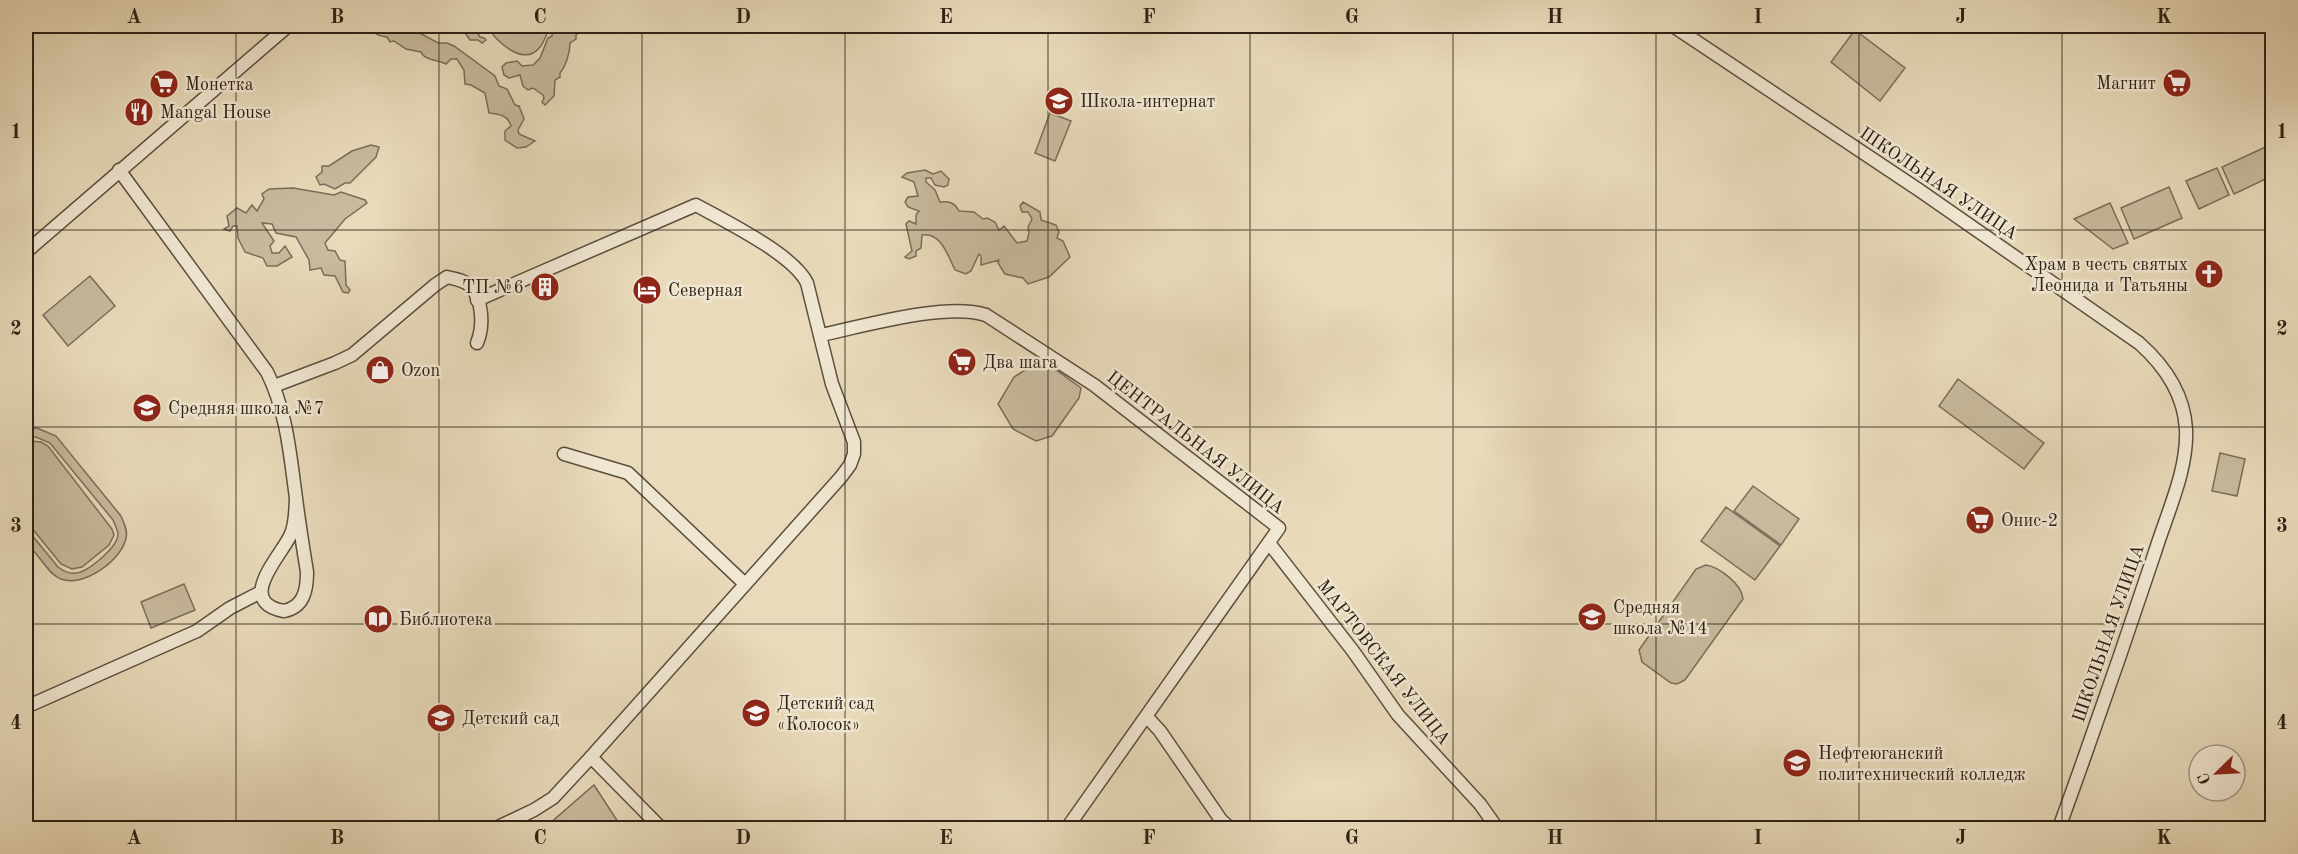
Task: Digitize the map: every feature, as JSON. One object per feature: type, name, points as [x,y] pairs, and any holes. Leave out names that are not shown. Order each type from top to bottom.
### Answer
[{"type":"street","points":[[26,252],[288,26]]},
{"type":"street","name":"ШКОЛЬНАЯ УЛИЦА","points":[[1673,26],[1919,190],[2139,344],[2163,368],[2180,397],[2186,431],[2183,465],[2125,643],[2059,828]]},
{"type":"street","points":[[119,170],[267,372],[274,386],[285,421],[307,572],[305,592],[297,605],[284,611],[269,606],[261,592],[265,574],[291,534],[296,499]]},
{"type":"street","points":[[477,300],[696,205],[795,265],[803,273],[832,384],[854,442],[854,454],[850,465],[841,477],[553,798],[496,828]]},
{"type":"street","points":[[274,386],[352,355],[447,277],[470,286],[477,300],[482,321],[477,343]]},
{"type":"street","name":"ЦЕНТРАЛЬНАЯ УЛИЦА","points":[[821,335],[937,312],[972,311],[986,315],[1084,378],[1279,528],[1067,828]]},
{"type":"street","points":[[564,454],[628,473],[745,585]]},
{"type":"street","name":"МАРТОВСКАЯ УЛИЦА","points":[[1269,543],[1353,651],[1398,715],[1487,812],[1497,828]]},
{"type":"street","points":[[26,707],[197,631],[230,608],[261,592]]},
{"type":"street","points":[[1147,717],[1160,730],[1221,820],[1230,828]]},
{"type":"street","points":[[591,757],[661,828]]},
{"type":"shaded area","points":[[370,26],[402,26],[412,33],[418,32],[438,43],[454,46],[495,76],[499,86],[507,89],[515,105],[519,106],[524,119],[518,130],[519,134],[535,141],[526,147],[517,148],[505,140],[505,131],[511,126],[510,122],[503,116],[489,113],[485,93],[465,84],[464,70],[457,59],[451,59],[446,64],[428,58],[421,52],[406,49],[394,41],[390,42],[387,37],[375,33]]},
{"type":"shaded area","points":[[449,26],[469,26],[486,40],[482,43],[478,40],[470,40],[463,30]]},
{"type":"shaded area","points":[[487,26],[550,26],[540,47],[526,55],[518,54],[503,45]]},
{"type":"shaded area","points":[[557,26],[577,26],[579,33],[570,43],[566,63],[560,77],[555,80],[554,96],[545,105],[542,102],[543,95],[533,88],[528,90],[523,86],[520,75],[509,78],[504,75],[502,67],[506,63],[517,61],[522,66],[533,65],[540,58],[548,38],[552,36],[552,30]]},
{"type":"shaded area","points":[[1855,30],[1905,68],[1880,101],[1831,62]]},
{"type":"shaded area","points":[[1050,113],[1071,121],[1055,161],[1035,153]]},
{"type":"shaded area","points":[[2272,144],[2272,176],[2234,194],[2222,167]]},
{"type":"shaded area","points":[[371,145],[379,147],[376,157],[350,183],[345,183],[335,189],[324,184],[320,185],[316,177],[322,172],[322,166],[329,166],[352,151]]},
{"type":"shaded area","points":[[2217,168],[2229,195],[2199,209],[2186,181]]},
{"type":"shaded area","points":[[925,170],[933,174],[941,171],[949,179],[948,185],[944,187],[935,185],[931,178],[926,178],[926,182],[935,190],[940,202],[951,203],[959,211],[974,212],[983,219],[987,218],[995,222],[999,230],[1004,226],[1017,243],[1027,241],[1028,227],[1032,219],[1028,212],[1022,212],[1020,206],[1023,202],[1040,212],[1041,220],[1056,225],[1059,232],[1057,238],[1063,241],[1070,257],[1049,277],[1028,284],[1023,278],[1005,274],[998,263],[999,260],[981,265],[979,254],[971,271],[966,274],[955,270],[943,246],[929,235],[922,235],[921,248],[916,251],[916,256],[909,259],[905,257],[912,251],[906,224],[909,221],[916,224],[916,215],[919,211],[908,207],[905,202],[908,197],[918,196],[914,182],[902,177],[907,173]]},
{"type":"shaded area","points":[[2169,187],[2182,218],[2134,239],[2121,208]]},
{"type":"shaded area","points":[[293,188],[334,195],[341,192],[365,200],[367,203],[345,219],[325,243],[328,250],[335,251],[340,260],[345,261],[346,285],[350,290],[348,293],[343,292],[335,276],[324,275],[321,268],[310,270],[309,260],[296,237],[276,233],[272,224],[262,223],[274,241],[270,246],[272,253],[279,253],[285,246],[292,257],[277,266],[267,266],[263,258],[245,252],[238,238],[237,226],[233,226],[230,231],[224,229],[229,226],[227,216],[237,208],[246,213],[252,205],[257,211],[264,199],[262,194],[269,189]]},
{"type":"shaded area","points":[[2110,203],[2128,243],[2113,249],[2074,219]]},
{"type":"shaded area","points":[[90,276],[115,306],[68,346],[43,315]]},
{"type":"shaded area","points":[[1038,362],[1048,364],[1081,388],[1079,398],[1052,436],[1036,441],[1013,429],[998,404],[1014,377]]},
{"type":"shaded area","points":[[1958,379],[2044,443],[2024,469],[1939,406]]},
{"type":"shaded area","points":[[37,428],[56,436],[121,516],[125,527],[126,538],[117,555],[90,576],[70,581],[58,578],[52,574],[29,545],[26,528],[58,567],[73,573],[88,568],[108,552],[118,534],[113,520],[50,443],[36,437],[26,438],[26,429]]},
{"type":"shaded area","points":[[41,442],[48,446],[112,529],[114,535],[109,545],[82,567],[72,569],[61,564],[26,521],[26,443]]},
{"type":"shaded area","points":[[2220,453],[2245,459],[2237,496],[2212,491]]},
{"type":"shaded area","points":[[1753,486],[1799,519],[1781,545],[1734,511]]},
{"type":"shaded area","points":[[1726,507],[1780,546],[1755,580],[1701,541]]},
{"type":"shaded area","points":[[1706,565],[1729,577],[1739,588],[1743,599],[1685,680],[1677,684],[1671,683],[1642,662],[1639,650],[1696,569]]},
{"type":"shaded area","points":[[184,584],[195,610],[151,628],[141,602]]},
{"type":"shaded area","points":[[594,785],[622,828],[550,828],[548,825]]},
{"type":"place","name":"Магнит","points":[[2177,83]]},
{"type":"place","name":"Монетка","points":[[164,84]]},
{"type":"place","name":"Школа-интернат","points":[[1059,101]]},
{"type":"place","name":"Mangal House","points":[[139,112]]},
{"type":"place","name":"Храм в честь святых Леонида и Татьяны","points":[[2209,274]]},
{"type":"place","name":"ТП №6","points":[[545,287]]},
{"type":"place","name":"Северная","points":[[647,290]]},
{"type":"place","name":"Два шага","points":[[962,362]]},
{"type":"place","name":"Ozon","points":[[380,370]]},
{"type":"place","name":"Средняя школа №7","points":[[147,408]]},
{"type":"place","name":"Онис-2","points":[[1980,520]]},
{"type":"place","name":"Средняя школа №14","points":[[1592,617]]},
{"type":"place","name":"Библиотека","points":[[378,619]]},
{"type":"place","name":"Детский сад «Колосок»","points":[[756,713]]},
{"type":"place","name":"Детский сад","points":[[441,718]]},
{"type":"place","name":"Нефтеюганский политехнический колледж","points":[[1797,763]]}]
